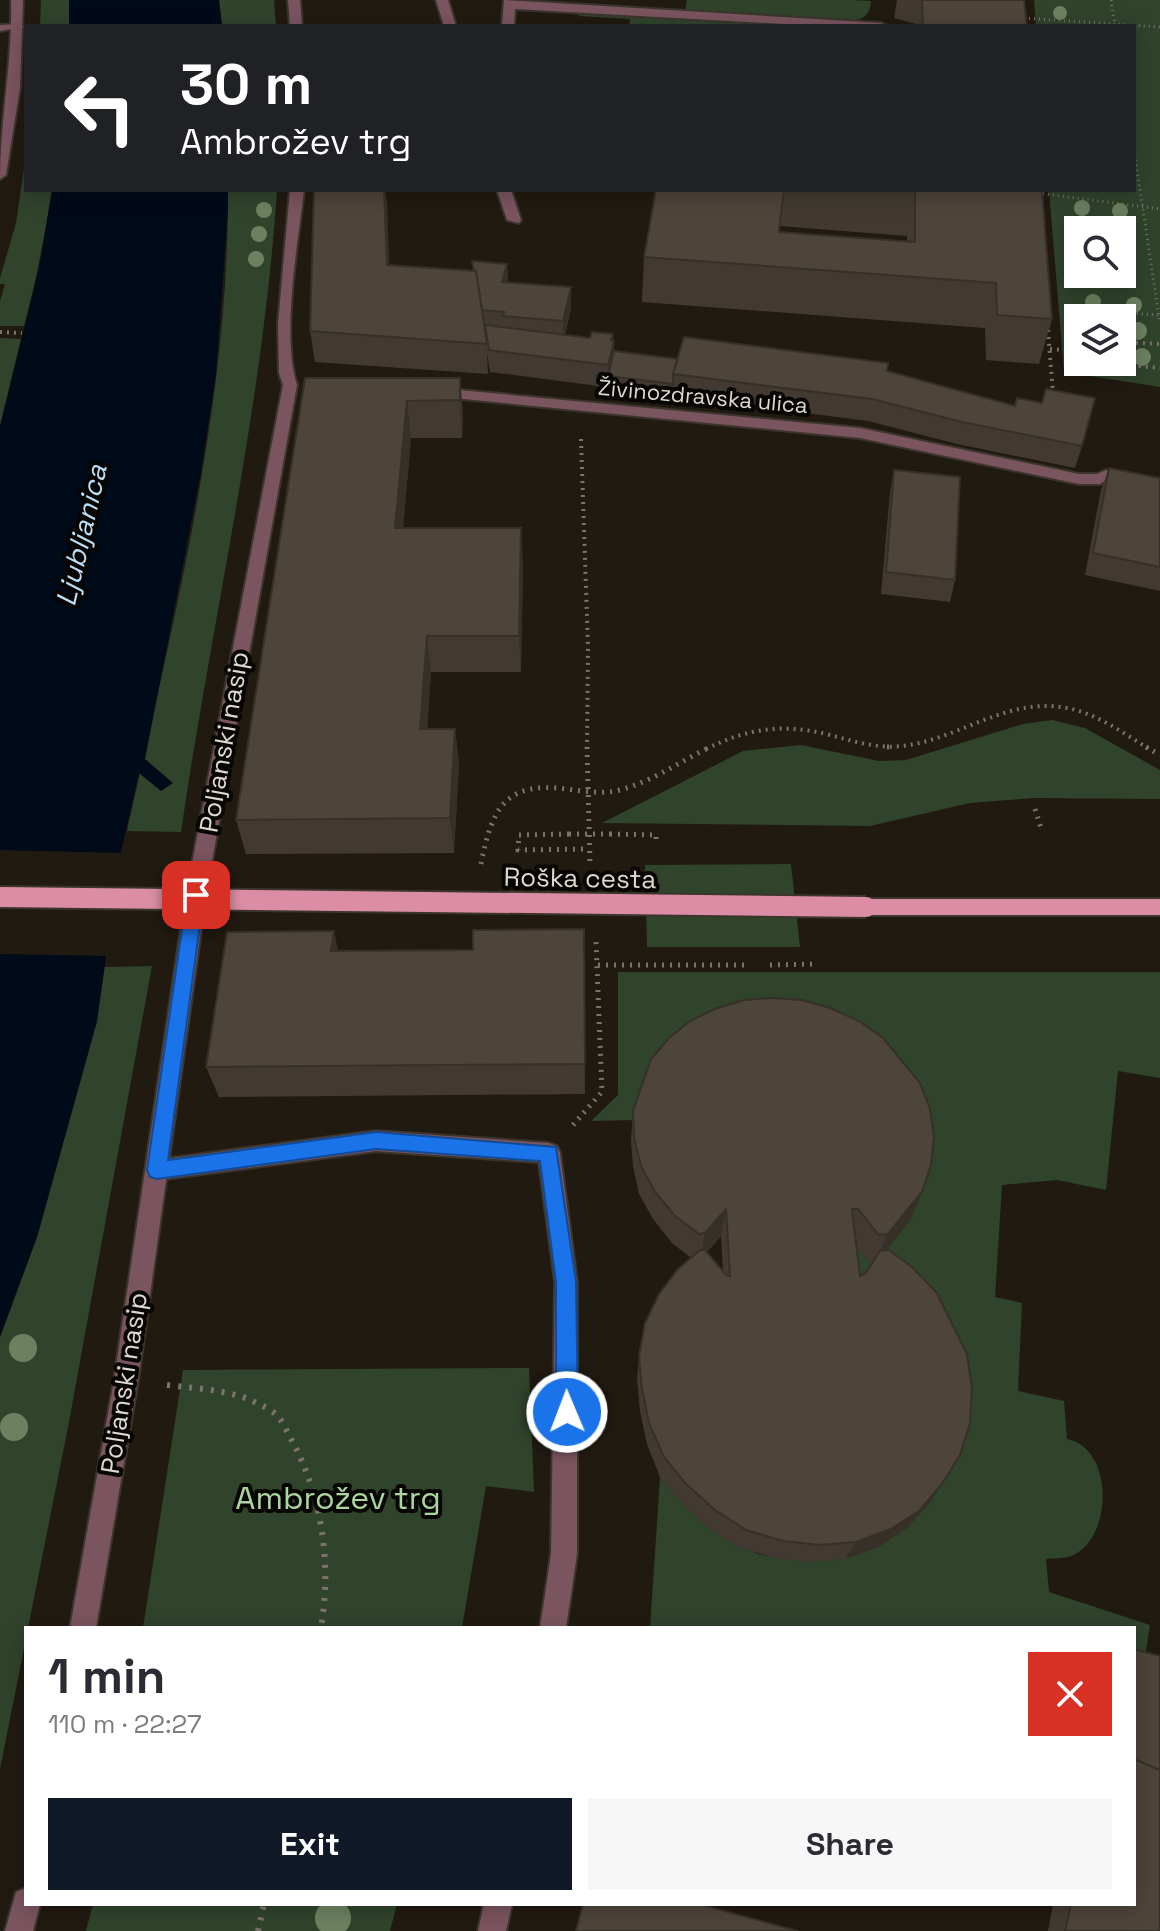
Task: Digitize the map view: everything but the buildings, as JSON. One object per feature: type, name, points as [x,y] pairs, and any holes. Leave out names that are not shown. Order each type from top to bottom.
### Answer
[{"type":"main road","name":"Roška cesta","points":[[0,897],[866,907],[1160,907]]},
{"type":"street","points":[[0,175],[11,117],[17,0]]},
{"type":"street","points":[[294,0],[296,24]]},
{"type":"street","points":[[442,0],[449,24]]},
{"type":"street","points":[[508,24],[510,2],[850,24]]},
{"type":"street","points":[[0,28],[18,27]]},
{"type":"street","name":"Poljanski nasip","points":[[83,1626],[126,1380],[196,895],[297,385],[284,375],[297,192]]},
{"type":"street","points":[[505,192],[514,220]]},
{"type":"street","name":"Živinozdravska ulica","points":[[424,392],[860,433],[1079,479],[1100,479],[1106,475]]},
{"type":"street","points":[[157,1170],[376,1141],[549,1153],[566,1296],[564,1554],[553,1626]]},
{"type":"street","points":[[19,1931],[25,1906]]},
{"type":"street","points":[[492,1931],[498,1906]]},
{"type":"path","points":[[1111,0],[1115,24]]},
{"type":"path","points":[[1023,9],[1025,24]]},
{"type":"path","points":[[1024,18],[1102,24]]},
{"type":"path","points":[[1136,26],[1160,27]]},
{"type":"path","points":[[1136,163],[1160,323]]},
{"type":"path","points":[[1038,192],[1160,209]]},
{"type":"path","points":[[1136,313],[1159,315]]},
{"type":"path","points":[[1048,318],[1053,394]]},
{"type":"path","points":[[0,332],[22,333]]},
{"type":"path","points":[[1136,343],[1160,344]]},
{"type":"path","points":[[1050,349],[1064,350]]},
{"type":"path","points":[[1136,366],[1160,368]]},
{"type":"path","points":[[579,408],[588,647],[590,865]]},
{"type":"path","points":[[480,872],[494,812],[514,794],[535,788],[614,791],[737,735],[765,728],[791,727],[867,745],[898,746],[919,743],[1034,707],[1072,710],[1160,755]]},
{"type":"path","points":[[1035,809],[1041,828]]},
{"type":"path","points":[[589,849],[518,850],[519,835],[656,835],[656,841]]},
{"type":"path","points":[[549,1153],[602,1092],[596,938]]},
{"type":"path","points":[[770,965],[816,964]]},
{"type":"path","points":[[598,965],[749,965]]},
{"type":"path","points":[[126,1380],[242,1394],[277,1414],[296,1448],[321,1517],[326,1598],[321,1626]]},
{"type":"path","points":[[258,1931],[264,1906]]},
{"type":"green space","points":[[41,0],[69,0],[69,24],[40,24]]},
{"type":"green space","points":[[219,0],[274,0],[276,24],[222,24]]},
{"type":"green space","points":[[687,0],[871,1],[864,17],[847,21],[685,11]]},
{"type":"green space","points":[[1034,0],[1160,0],[1160,387],[1090,376],[1136,376],[1136,304],[1064,304],[1064,372],[1049,192],[1136,192],[1136,24],[1036,24]]},
{"type":"green space","points":[[580,12],[780,24],[629,24],[630,19],[579,16]]},
{"type":"green space","points":[[24,169],[24,192],[52,192],[24,326],[0,326],[0,301],[5,284],[0,284],[0,278],[16,223]]},
{"type":"green space","points":[[228,192],[277,192],[249,432],[181,832],[127,831],[195,513],[209,433],[226,271]]},
{"type":"green space","points":[[0,338],[21,339],[0,426]]},
{"type":"green space","points":[[1052,720],[1085,728],[1160,770],[1160,799],[1032,798],[970,803],[870,826],[602,823],[743,751],[801,745],[879,761],[906,760],[1023,724]]},
{"type":"green space","points":[[791,864],[800,947],[647,947],[645,865]]},
{"type":"green space","points":[[152,966],[69,1422],[28,1626],[24,1626],[24,1648],[0,1769],[0,1337],[37,1237],[97,1021],[103,967]]},
{"type":"green space","points":[[618,972],[1160,972],[1160,1078],[1118,1071],[1106,1190],[1057,1180],[1002,1185],[995,1297],[1022,1303],[1018,1391],[1064,1401],[1067,1439],[1083,1446],[1094,1459],[1101,1476],[1101,1515],[1095,1533],[1085,1547],[1071,1556],[1046,1559],[1049,1592],[1150,1625],[1144,1664],[1136,1662],[1136,1626],[650,1626],[660,1477],[699,1519],[740,1547],[787,1559],[814,1559],[863,1549],[893,1537],[916,1518],[945,1475],[855,1300],[843,1236],[877,1261],[911,1219],[919,1193],[636,1120],[591,1121],[618,1095]]},
{"type":"green space","name":"Ambrožev trg","points":[[529,1368],[534,1492],[486,1486],[462,1626],[143,1626],[183,1370]]},
{"type":"green space","points":[[92,1906],[396,1906],[390,1931],[86,1931]]},
{"type":"water","points":[[69,0],[219,0],[222,24],[69,24]]},
{"type":"water","name":"Ljubljanica","points":[[52,192],[228,192],[216,374],[201,472],[145,759],[173,783],[161,791],[139,773],[121,852],[97,1021],[37,1237],[0,1337],[0,426],[39,268]]},
{"type":"pier","points":[[0,850],[125,853],[109,956],[0,954]]},
{"type":"route","points":[[196,895],[157,1170],[376,1141],[549,1153],[566,1282],[567,1412]]}]
